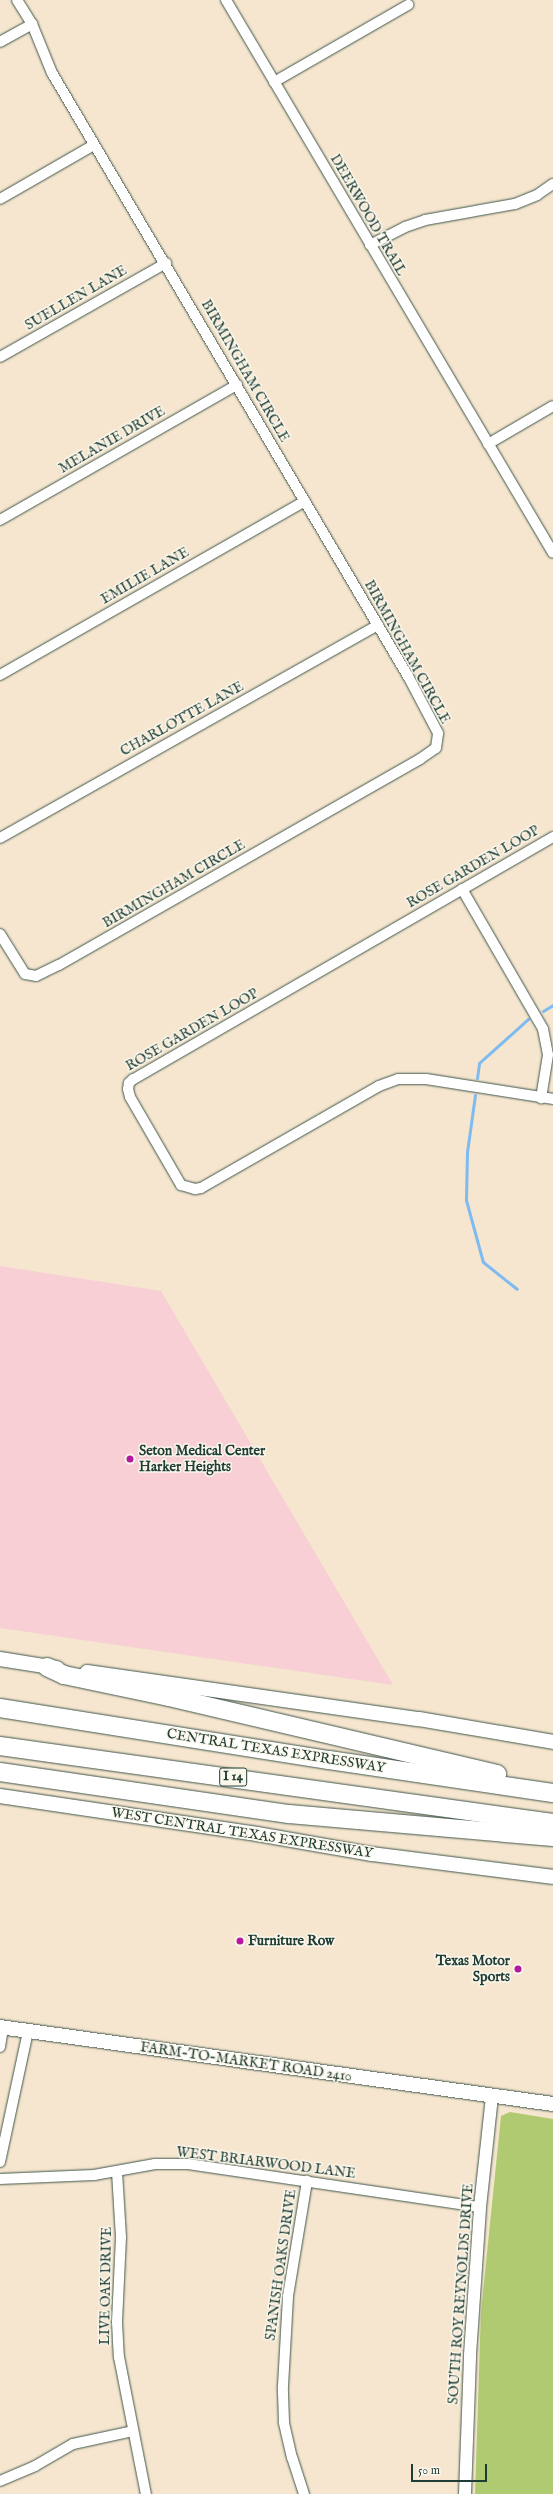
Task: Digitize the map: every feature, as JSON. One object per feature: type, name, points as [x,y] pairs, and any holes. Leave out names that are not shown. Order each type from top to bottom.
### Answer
[{"type":"highway","points":[[47,1667],[64,1675],[504,1776],[533,1789]]},
{"type":"highway","name":"CENTRAL TEXAS EXPRESSWAY","points":[[0,1708],[329,1760],[553,1792]]},
{"type":"highway","name":"I 14","points":[[0,1746],[553,1823]]},
{"type":"highway","points":[[0,1772],[289,1814],[553,1837]]},
{"type":"main road","points":[[0,1660],[419,1719],[553,1742]]},
{"type":"main road","name":"WEST CENTRAL TEXAS EXPRESSWAY","points":[[0,1796],[257,1834],[372,1854],[553,1877]]},
{"type":"main road","name":"FARM-TO-MARKET ROAD 2410","points":[[2,2028],[553,2104]]},
{"type":"street","name":"BIRMINGHAM CIRCLE","points":[[0,934],[25,974],[36,976],[59,965],[436,748],[438,733],[378,625],[166,263],[52,73],[32,24],[17,0]]},
{"type":"street","name":"DEERWOOD TRAIL","points":[[226,0],[553,553]]},
{"type":"street","points":[[274,82],[408,5]]},
{"type":"street","points":[[0,42],[32,24]]},
{"type":"street","points":[[0,199],[94,145]]},
{"type":"street","points":[[370,245],[405,227],[425,220],[515,204],[537,195],[553,184]]},
{"type":"street","name":"SUELLEN LANE","points":[[0,357],[166,263]]},
{"type":"street","name":"MELANIE DRIVE","points":[[0,520],[237,385]]},
{"type":"street","points":[[488,444],[553,406]]},
{"type":"street","name":"EMILIE LANE","points":[[0,675],[305,501]]},
{"type":"street","name":"CHARLOTTE LANE","points":[[0,838],[378,625]]},
{"type":"street","name":"ROSE GARDEN LOOP","points":[[553,837],[128,1083],[130,1097],[181,1185],[195,1189],[379,1086],[398,1079],[426,1079],[553,1099]]},
{"type":"street","points":[[462,889],[549,1032],[548,1054],[542,1098]]},
{"type":"street","points":[[0,2047],[2,2028]]},
{"type":"street","points":[[0,2162],[28,2031]]},
{"type":"street","name":"SOUTH ROY REYNOLDS DRIVE","points":[[465,2494],[470,2355],[480,2207],[492,2096]]},
{"type":"street","name":"WEST BRIARWOOD LANE","points":[[0,2179],[94,2175],[155,2164],[188,2164],[480,2207]]},
{"type":"street","name":"LIVE OAK DRIVE","points":[[116,2172],[121,2237],[117,2322],[119,2357],[146,2494]]},
{"type":"street","name":"SPANISH OAKS DRIVE","points":[[304,2494],[292,2458],[284,2422],[283,2386],[288,2296],[307,2182]]},
{"type":"street","points":[[0,2481],[36,2466],[73,2444],[133,2430]]},
{"type":"shaded area","name":"Seton Medical Center Harker Heights","points":[[0,1266],[161,1291],[393,1685],[0,1628]]},
{"type":"green space","points":[[510,2112],[553,2119],[553,2494],[475,2494],[481,2312],[501,2116]]},
{"type":"waterway","points":[[543,1011],[553,1005]]},
{"type":"waterway","points":[[477,1078],[479,1063],[528,1019]]},
{"type":"waterway","points":[[475,1095],[467,1152],[466,1200],[483,1262],[517,1289]]},
{"type":"place","name":"Seton Medical Center Harker Heights","points":[[130,1459]]},
{"type":"place","name":"Furniture Row","points":[[240,1941]]},
{"type":"place","name":"Texas Motor Sports","points":[[518,1969]]}]
